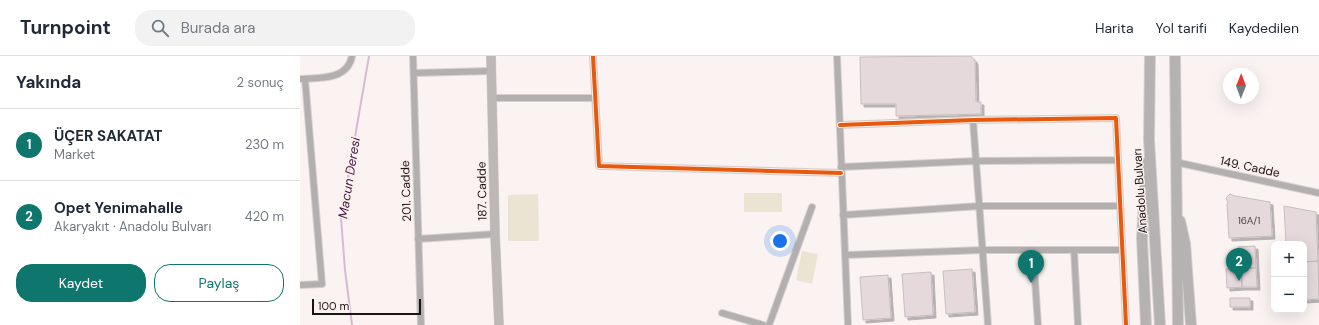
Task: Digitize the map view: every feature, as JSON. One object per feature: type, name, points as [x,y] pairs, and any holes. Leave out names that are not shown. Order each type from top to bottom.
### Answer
[{"type":"main road","name":"187. Cadde","points":[[491,56],[494,234],[499,325]]},
{"type":"main road","name":"Anadolu Bulvarı","points":[[1150,56],[1150,140],[1160,325]]},
{"type":"main road","points":[[1175,56],[1178,325]]},
{"type":"main road","points":[[1146,325],[1142,238],[1145,177],[1150,140]]},
{"type":"main road","points":[[1176,196],[1185,243],[1191,325]]},
{"type":"street","points":[[300,285],[322,284],[302,79],[331,78],[341,73],[351,60],[352,56]]},
{"type":"street","name":"201. Cadde","points":[[413,56],[421,325]]},
{"type":"street","points":[[593,56],[599,166],[841,170],[976,161],[1118,160]]},
{"type":"street","points":[[837,56],[848,325]]},
{"type":"street","points":[[414,73],[491,71]]},
{"type":"street","points":[[492,98],[595,98]]},
{"type":"street","points":[[840,125],[974,120],[1116,118],[1126,325]]},
{"type":"street","points":[[974,120],[988,325]]},
{"type":"street","name":"149. Cadde","points":[[1176,162],[1319,193]]},
{"type":"street","points":[[843,215],[980,206],[1120,206]]},
{"type":"street","points":[[769,325],[812,207]]},
{"type":"street","points":[[418,239],[494,234]]},
{"type":"street","points":[[846,255],[983,250],[1122,250]]},
{"type":"street","points":[[1033,250],[1038,325]]},
{"type":"street","points":[[1074,250],[1078,325]]},
{"type":"street","points":[[722,313],[763,325]]},
{"type":"shaded area","points":[[744,193],[782,193],[782,212],[744,212]]},
{"type":"shaded area","points":[[538,194],[539,241],[508,241],[508,195]]},
{"type":"shaded area","points":[[802,251],[818,254],[812,284],[796,280]]},
{"type":"building","points":[[971,56],[975,61],[976,102],[981,102],[981,114],[896,116],[896,104],[861,104],[860,57]]},
{"type":"building","points":[[1230,194],[1270,202],[1272,236],[1229,238],[1228,203],[1226,198]]},
{"type":"building","points":[[1284,206],[1316,212],[1318,261],[1307,262],[1307,241],[1286,241]]},
{"type":"building","points":[[1255,246],[1256,268],[1239,269],[1238,247]]},
{"type":"building","points":[[1318,261],[1319,299],[1307,300],[1307,262]]},
{"type":"building","points":[[1241,268],[1256,268],[1257,287],[1242,287]]},
{"type":"building","points":[[1241,268],[1242,287],[1227,288],[1226,269]]},
{"type":"building","points":[[972,269],[975,312],[946,314],[943,271]]},
{"type":"building","points":[[931,272],[933,315],[905,317],[902,274]]},
{"type":"building","points":[[888,275],[891,318],[863,320],[860,277]]},
{"type":"building","points":[[1230,298],[1250,298],[1250,307],[1230,307]]},
{"type":"waterway","name":"Macun Deresi","points":[[352,325],[345,270],[341,218],[369,56]]},
{"type":"cycle path","points":[[593,56],[599,166],[841,173]]},
{"type":"cycle path","points":[[840,125],[973,120],[1116,118],[1126,325]]},
{"type":"place","name":"Opet Yenimahalle","points":[[1239,281]]},
{"type":"place","name":"ÜÇER SAKATAT","points":[[1031,283]]}]
